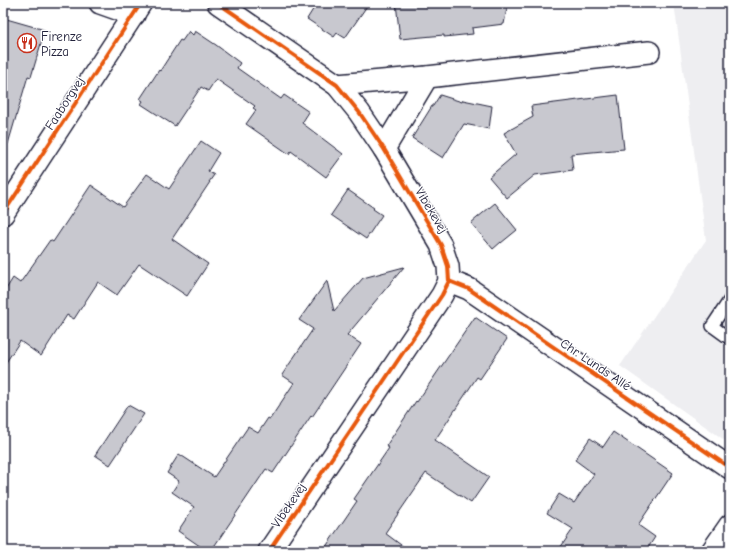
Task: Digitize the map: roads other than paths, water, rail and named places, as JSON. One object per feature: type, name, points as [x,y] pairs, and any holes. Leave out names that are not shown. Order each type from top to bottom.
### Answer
[{"type":"street","points":[[100,3],[138,9]]},
{"type":"street","name":"Vibekevej","points":[[218,3],[337,85],[359,112],[384,148],[442,245],[448,266],[449,281],[442,295],[269,551]]},
{"type":"street","name":"Faaborgvej","points":[[3,214],[138,9]]},
{"type":"street","points":[[337,85],[427,77],[649,52]]},
{"type":"street","points":[[384,148],[427,77]]},
{"type":"street","name":"Chr. Lunds Allé","points":[[449,281],[469,289],[730,468]]},
{"type":"street","points":[[712,551],[730,525]]},
{"type":"lane","points":[[730,299],[712,326],[730,339]]},
{"type":"place","name":"Firenze Pizza","points":[[27,43]]}]
